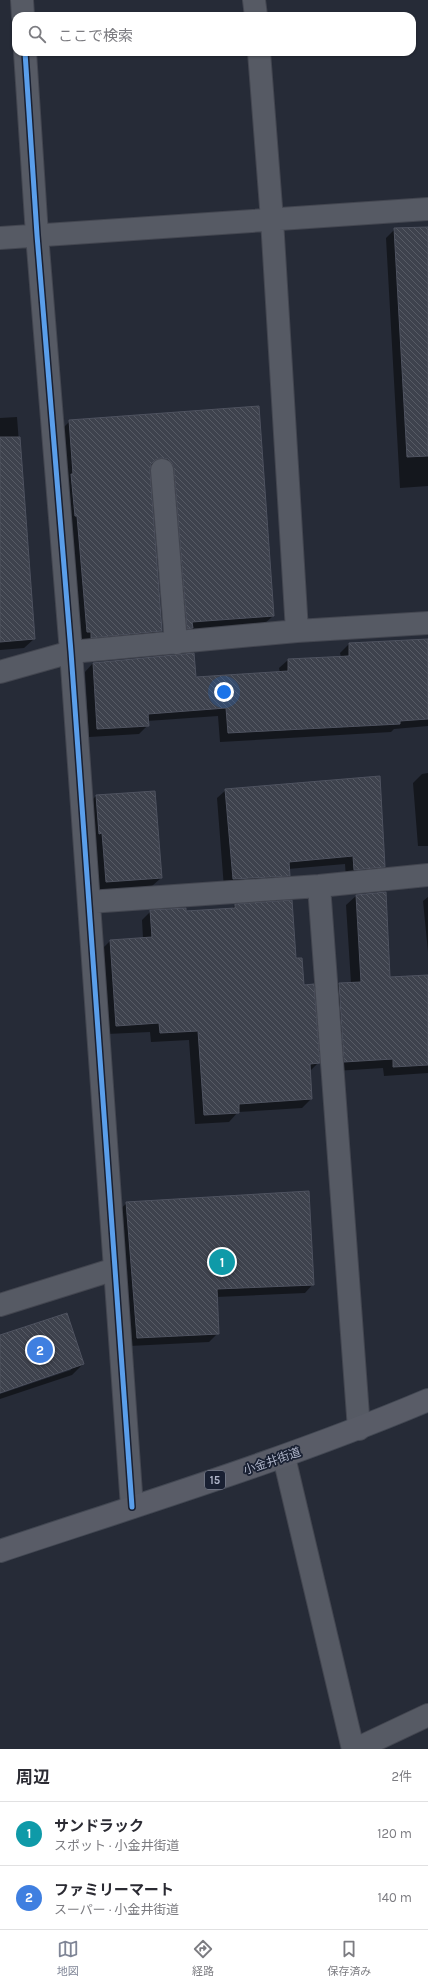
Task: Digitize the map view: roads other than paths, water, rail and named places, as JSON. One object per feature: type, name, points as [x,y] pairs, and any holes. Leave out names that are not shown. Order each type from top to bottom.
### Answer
[{"type":"main road","name":"小金井街道","points":[[0,1551],[284,1457],[359,1430],[428,1400]]},
{"type":"street","points":[[22,0],[23,12]]},
{"type":"street","points":[[254,0],[256,12]]},
{"type":"street","points":[[25,56],[71,652],[132,1507]]},
{"type":"street","points":[[258,56],[272,220],[297,631]]},
{"type":"street","points":[[0,238],[428,209]]},
{"type":"street","points":[[162,470],[176,643]]},
{"type":"street","points":[[0,672],[71,652],[297,631],[428,623]]},
{"type":"street","points":[[89,902],[319,886],[428,875]]},
{"type":"street","points":[[319,886],[359,1430]]},
{"type":"street","points":[[0,1305],[115,1268]]},
{"type":"street","points":[[284,1457],[353,1749]]},
{"type":"street","points":[[356,1749],[428,1715]]},
{"type":"place","name":"サンドラック","points":[[222,1262]]},
{"type":"place","name":"ファミリーマート","points":[[40,1350]]}]
